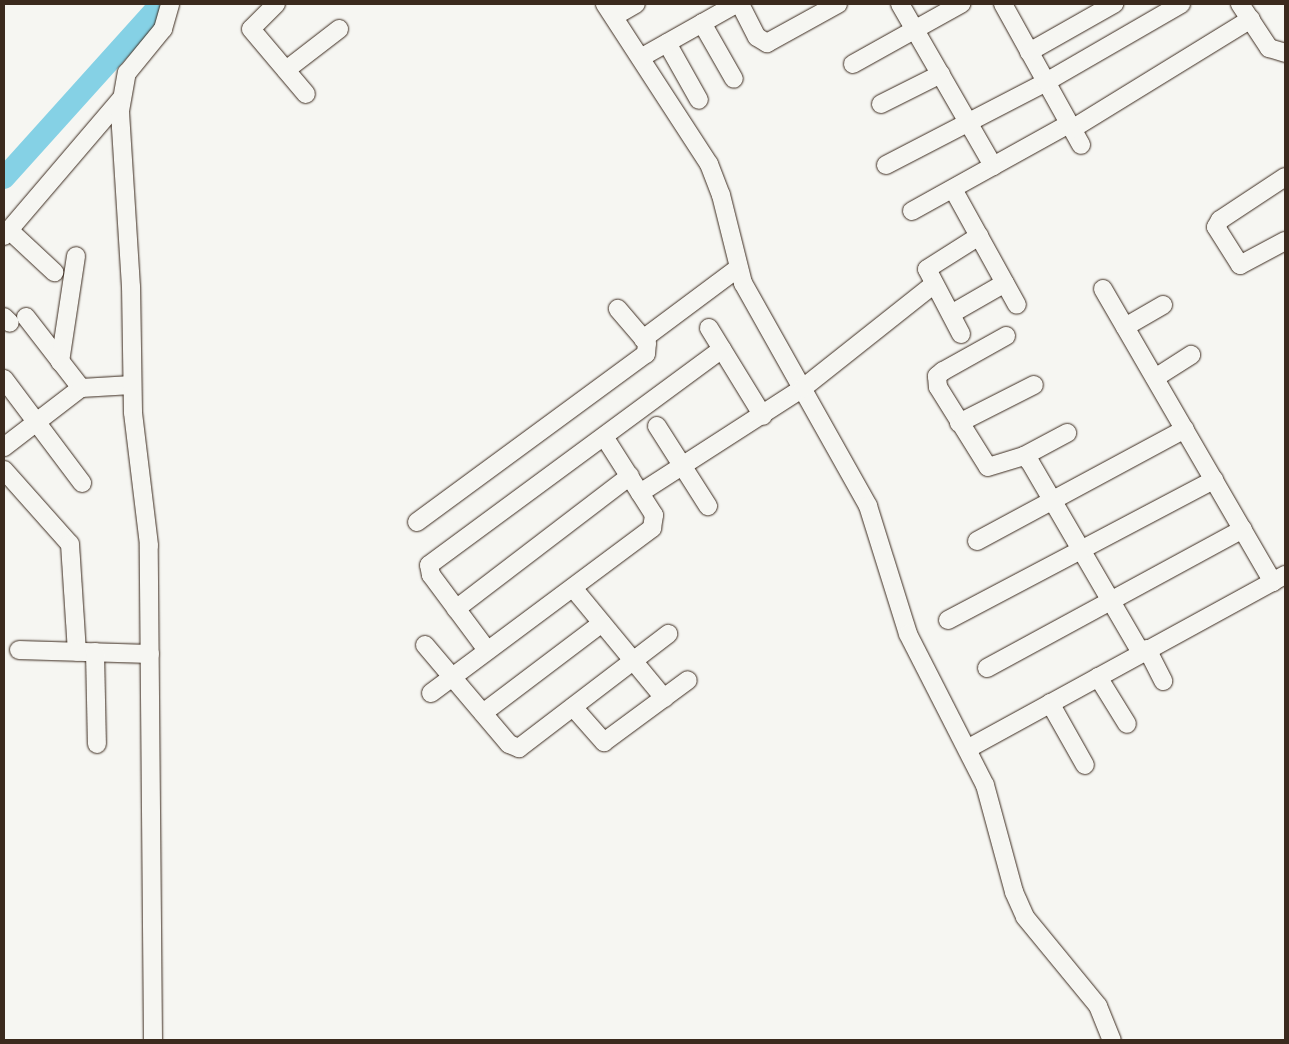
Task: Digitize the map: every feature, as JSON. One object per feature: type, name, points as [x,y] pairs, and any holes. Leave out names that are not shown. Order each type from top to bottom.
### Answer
[{"type":"street","points":[[276,4],[251,29],[306,94]]},
{"type":"street","points":[[636,4],[610,10],[642,57],[708,164],[721,195],[737,270],[868,506],[908,634],[969,748],[985,785],[1014,892],[1025,917],[1098,1006],[1112,1040]]},
{"type":"street","points":[[642,57],[734,4],[757,37],[767,43],[838,4]]},
{"type":"street","points":[[900,4],[993,166]]},
{"type":"street","points":[[853,64],[914,28],[960,4]]},
{"type":"street","points":[[1003,4],[1081,145]]},
{"type":"street","points":[[1030,52],[1114,4]]},
{"type":"street","points":[[886,165],[1046,82],[1181,4]]},
{"type":"street","points":[[1240,4],[1274,53],[1285,53]]},
{"type":"street","points":[[154,1040],[149,545],[132,385],[121,99],[133,61],[163,29],[172,5]]},
{"type":"street","points":[[912,211],[1071,126],[1251,19]]},
{"type":"street","points":[[702,22],[734,79]]},
{"type":"street","points":[[286,70],[339,29]]},
{"type":"street","points":[[667,43],[699,100]]},
{"type":"street","points":[[881,104],[941,74]]},
{"type":"street","points":[[54,272],[6,233],[121,99]]},
{"type":"street","points":[[1285,177],[1220,220],[1216,228],[1240,265],[1285,241]]},
{"type":"street","points":[[953,189],[1017,305]]},
{"type":"street","points":[[961,334],[934,284],[928,264],[979,236]]},
{"type":"street","points":[[60,362],[76,256]]},
{"type":"street","points":[[643,339],[737,270]]},
{"type":"street","points":[[950,314],[1005,283]]},
{"type":"street","points":[[640,493],[763,416],[803,388],[934,284]]},
{"type":"street","points":[[969,748],[1279,578],[1243,529],[1103,289]]},
{"type":"street","points":[[1125,327],[1163,305]]},
{"type":"street","points":[[417,522],[640,360],[648,349],[643,339],[618,308]]},
{"type":"street","points":[[13,319],[60,362],[81,388]]},
{"type":"street","points":[[709,328],[763,416]]},
{"type":"street","points":[[1006,336],[937,376],[938,387],[959,423],[988,467],[1024,456],[1067,433]]},
{"type":"street","points":[[487,650],[430,575],[429,566],[722,350]]},
{"type":"street","points":[[1155,378],[1191,355]]},
{"type":"street","points":[[4,379],[38,421],[82,483]]},
{"type":"street","points":[[959,423],[1034,384]]},
{"type":"street","points":[[4,447],[81,388],[132,385]]},
{"type":"street","points":[[657,426],[708,506]]},
{"type":"street","points":[[977,541],[1185,429]]},
{"type":"street","points":[[431,693],[451,676],[652,528],[654,515],[605,438]]},
{"type":"street","points":[[1024,456],[1053,500],[1110,601],[1163,682]]},
{"type":"street","points":[[4,470],[70,544],[97,744]]},
{"type":"street","points":[[456,609],[630,476]]},
{"type":"street","points":[[948,620],[1214,480]]},
{"type":"street","points":[[987,668],[1243,529]]},
{"type":"street","points":[[572,588],[664,698]]},
{"type":"street","points":[[483,713],[602,623]]},
{"type":"street","points":[[425,645],[509,744],[519,748],[668,634]]},
{"type":"street","points":[[19,650],[150,654]]},
{"type":"street","points":[[1098,677],[1127,724]]},
{"type":"street","points":[[573,708],[604,742],[688,680]]},
{"type":"street","points":[[1050,703],[1085,765]]},
{"type":"waterway","points":[[4,178],[159,6]]}]
